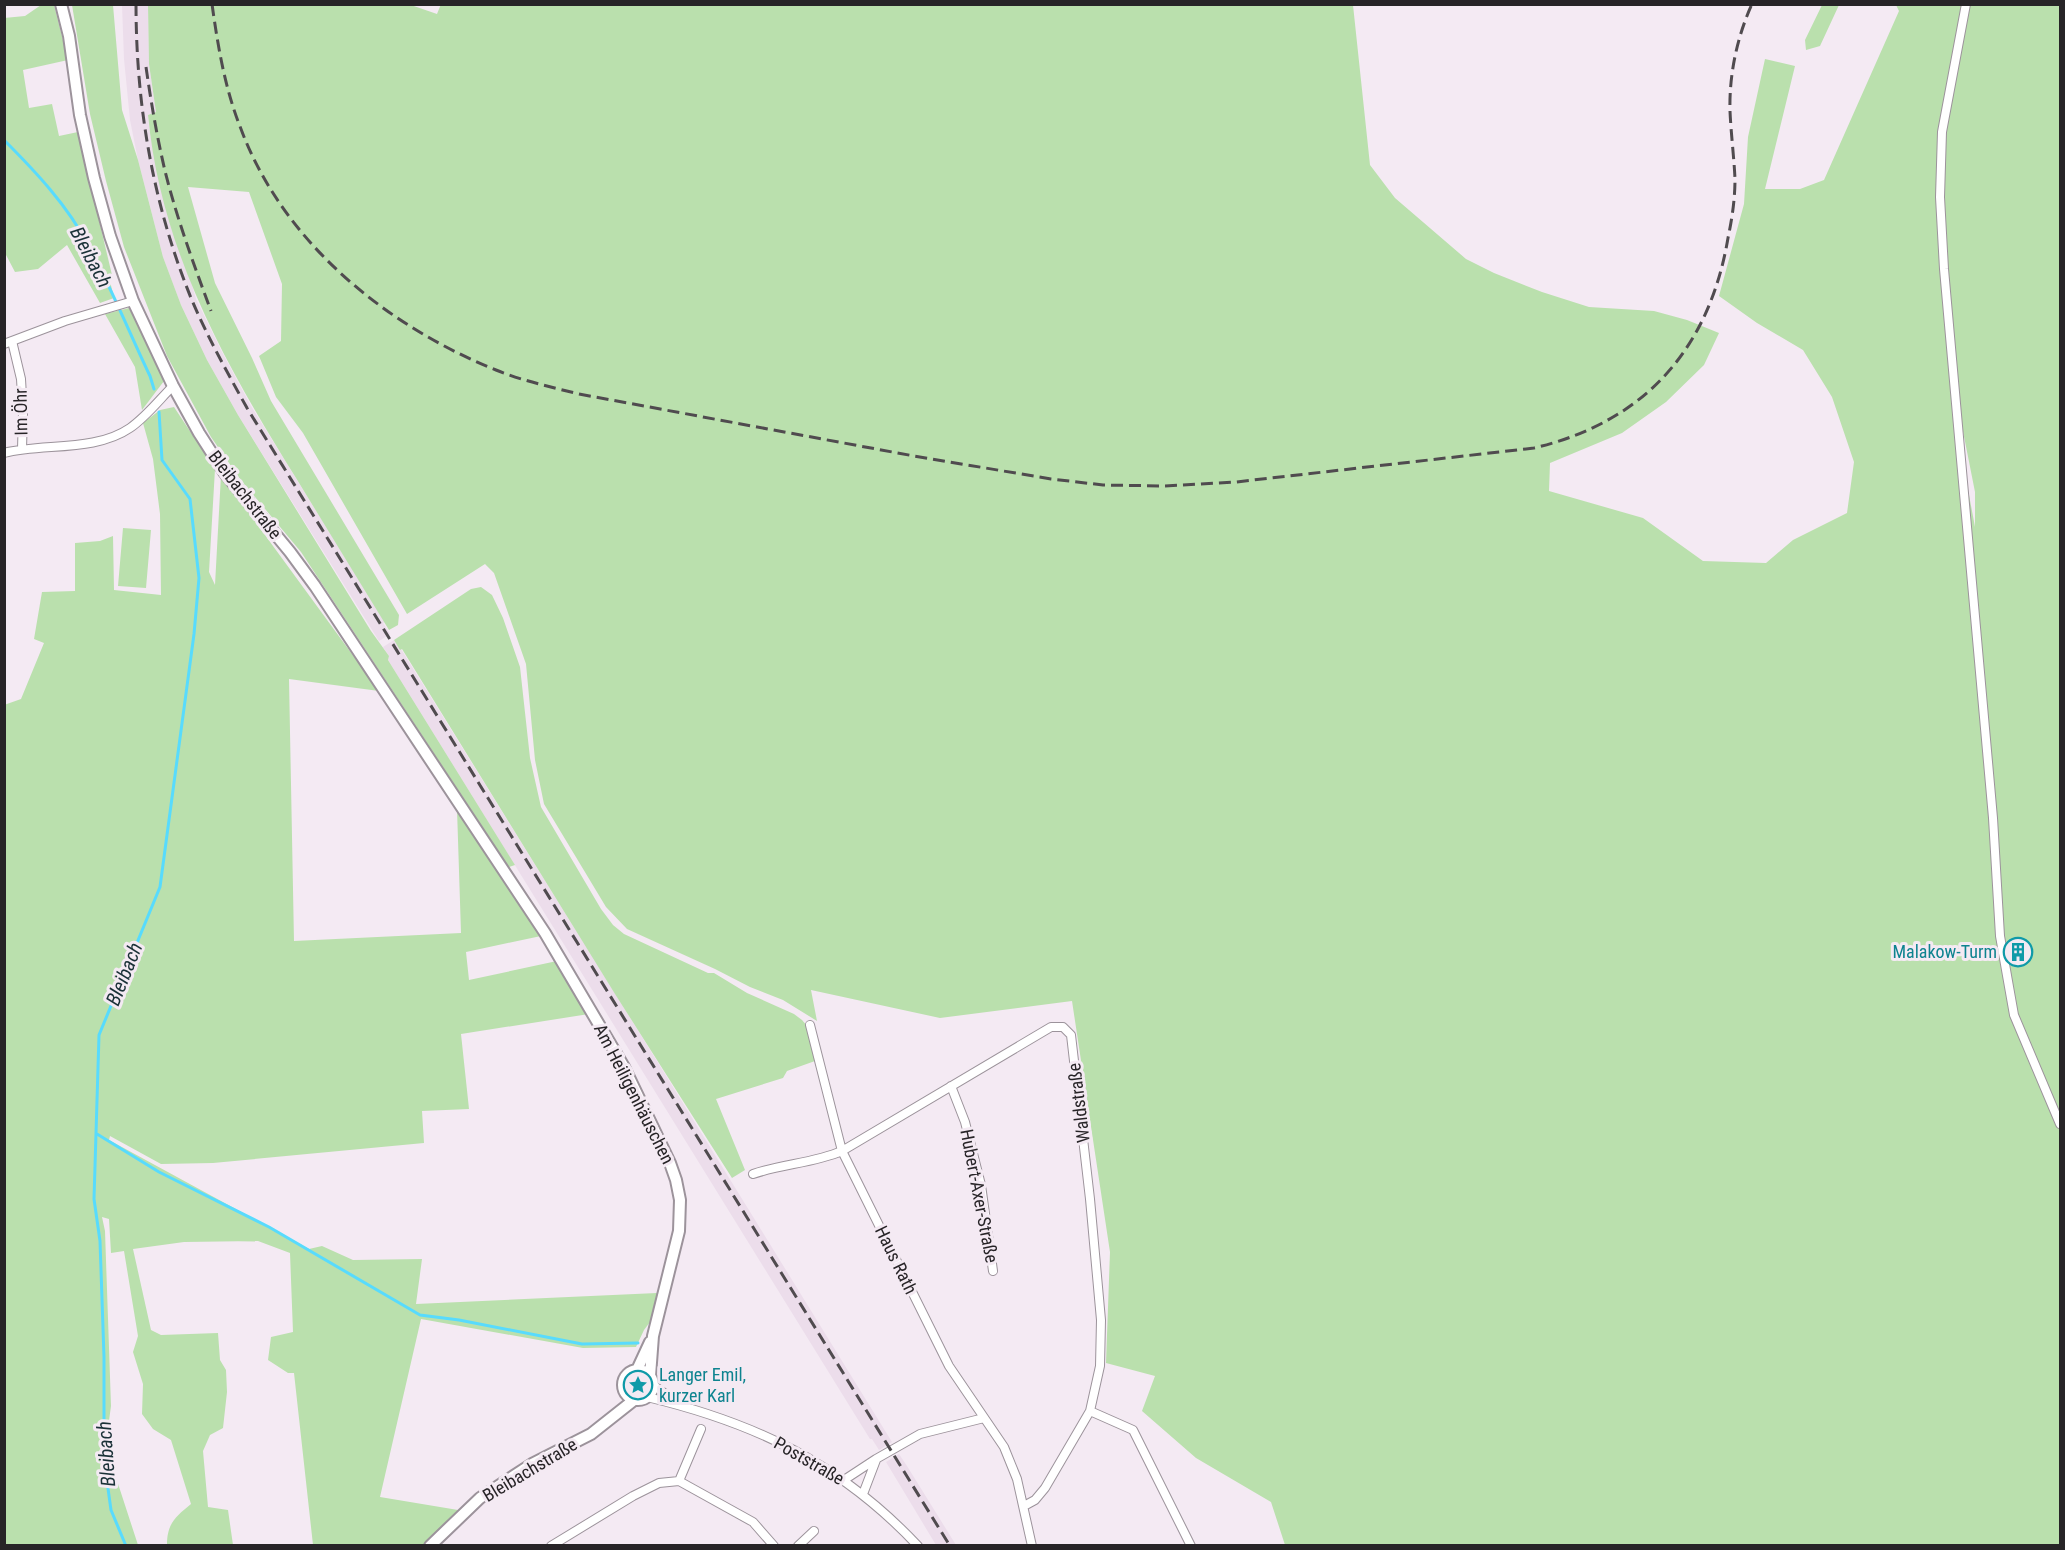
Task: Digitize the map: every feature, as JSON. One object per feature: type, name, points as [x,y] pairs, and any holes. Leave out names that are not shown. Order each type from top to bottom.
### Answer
[{"type":"main road","name":"Bleibachstraße","points":[[61,4],[69,36],[80,115],[127,303],[199,434],[224,472],[283,543],[315,586],[545,933]]},
{"type":"main road","name":"Am Heiligenhäuschen","points":[[545,933],[624,1067],[648,1113],[676,1180],[680,1200],[679,1231],[653,1336],[637,1370]]},
{"type":"main road","name":"Am Heiligenhäuschen","points":[[651,1380],[653,1336]]},
{"type":"main road","name":"Bleibachstraße","points":[[607,1422],[624,1391],[625,1378],[637,1370]]},
{"type":"main road","points":[[637,1370],[644,1372],[651,1380],[652,1392],[648,1397]]},
{"type":"main road","points":[[624,1391],[634,1400]]},
{"type":"main road","name":"Bleibachstraße","points":[[430,1545],[480,1498],[507,1479],[591,1434],[634,1400],[648,1397]]},
{"type":"street","points":[[1966,4],[1942,132],[1940,197],[1945,280],[1993,818],[2000,936],[2014,1016],[2061,1124]]},
{"type":"street","points":[[8,342],[65,321],[127,303]]},
{"type":"street","name":"Im Öhr","points":[[8,342],[21,379],[22,449]]},
{"type":"street","points":[[4,453],[91,442],[110,437],[130,428],[173,386]]},
{"type":"street","name":"Haus Rath","points":[[810,1025],[842,1151],[949,1366],[1004,1447],[1017,1479],[1032,1545]]},
{"type":"street","name":"Waldstraße","points":[[753,1174],[774,1167],[826,1158],[842,1151],[1051,1027],[1063,1026],[1071,1035],[1101,1320],[1100,1366],[1090,1411],[1045,1488],[1035,1500],[1024,1506]]},
{"type":"street","name":"Hubert-Axer-Straße","points":[[951,1086],[965,1122],[981,1185],[993,1271]]},
{"type":"street","name":"Poststraße","points":[[651,1380],[682,1405]]},
{"type":"street","name":"Poststraße","points":[[648,1397],[682,1405],[745,1427],[802,1453],[863,1494],[894,1520],[918,1545]]},
{"type":"street","points":[[1090,1411],[1133,1430],[1191,1545]]},
{"type":"street","points":[[844,1480],[920,1434],[984,1418]]},
{"type":"street","points":[[680,1481],[701,1429]]},
{"type":"street","points":[[863,1494],[876,1459]]},
{"type":"street","points":[[551,1545],[658,1483],[680,1481],[753,1522],[774,1545]]},
{"type":"street","points":[[798,1545],[814,1531]]},
{"type":"shaded area","points":[[122,5],[148,5],[149,64],[156,112],[148,115],[149,127],[154,156],[196,299],[251,406],[385,622],[383,623],[390,634],[379,641],[238,415],[207,360],[181,305],[163,257],[130,120]]},
{"type":"shaded area","points":[[394,640],[892,1442],[879,1450],[870,1439],[388,660],[389,656],[383,647]]},
{"type":"shaded area","points":[[899,1454],[956,1545],[936,1545],[886,1462]]},
{"type":"green space","points":[[408,4],[437,14],[441,4],[1353,5],[1370,165],[1395,198],[1466,259],[1494,273],[1589,307],[1654,311],[1687,320],[1719,333],[1704,365],[1666,402],[1622,433],[1550,463],[1549,491],[1643,518],[1703,561],[1766,563],[1793,540],[1847,513],[1854,462],[1832,397],[1803,350],[1757,323],[1719,296],[1744,204],[1748,137],[1765,59],[1795,66],[1765,189],[1800,189],[1824,180],[1899,11],[1896,5],[2060,5],[2060,1545],[1285,1545],[1271,1502],[1196,1458],[1142,1411],[1155,1376],[1106,1363],[1110,1252],[1072,1001],[940,1018],[811,990],[817,1021],[783,1000],[750,987],[627,929],[606,907],[544,804],[535,760],[526,664],[494,573],[485,564],[407,614],[303,433],[276,397],[259,356],[281,341],[282,284],[249,192],[188,187],[215,283],[271,401],[399,615],[398,625],[389,630],[245,392],[200,305],[182,260],[155,165],[148,115],[156,112],[149,64],[148,5]],"holes":[[[1956,396],[1975,492],[1975,527],[1951,399]]]},
{"type":"green space","points":[[41,5],[54,5],[68,60],[23,70],[29,108],[52,104],[59,136],[78,132],[112,275],[109,277],[114,298],[100,303],[67,245],[38,269],[15,272],[5,253],[4,18],[25,16]]},
{"type":"green space","points":[[72,5],[113,5],[122,110],[138,160],[163,257],[181,305],[207,360],[238,415],[371,631],[389,656],[388,660],[515,865],[509,867],[301,552],[240,479],[211,437],[167,356],[124,247],[106,181],[90,114]]},
{"type":"green space","points":[[1822,5],[1839,5],[1820,46],[1806,50],[1805,40]]},
{"type":"green space","points":[[129,308],[164,381],[142,410],[135,367],[105,314]]},
{"type":"green space","points":[[174,407],[215,469],[209,572],[215,585],[221,475],[379,691],[289,679],[294,941],[461,933],[457,809],[541,936],[466,952],[469,980],[557,961],[589,1014],[461,1034],[469,1109],[422,1111],[424,1143],[213,1163],[161,1164],[110,1136],[109,1140],[309,1249],[322,1246],[353,1260],[422,1259],[416,1304],[657,1293],[650,1322],[636,1347],[583,1348],[421,1319],[380,1497],[458,1510],[423,1545],[313,1545],[294,1373],[288,1373],[268,1360],[271,1337],[293,1332],[290,1253],[258,1241],[184,1242],[133,1249],[151,1330],[161,1335],[218,1333],[220,1360],[226,1370],[227,1392],[223,1428],[210,1435],[203,1451],[208,1507],[228,1510],[233,1545],[167,1545],[170,1526],[191,1504],[171,1440],[153,1429],[142,1414],[143,1384],[133,1352],[138,1336],[124,1251],[111,1253],[109,1219],[102,1217],[105,1231],[111,1406],[108,1428],[109,1456],[138,1545],[5,1545],[4,705],[21,699],[44,643],[34,639],[42,592],[75,591],[75,543],[100,541],[113,536],[114,590],[161,595],[160,514],[153,459],[143,423],[160,410]]},
{"type":"green space","points":[[123,528],[151,530],[146,588],[118,586]]},
{"type":"green space","points":[[481,587],[492,595],[503,618],[520,667],[530,758],[541,807],[601,909],[613,925],[624,934],[708,973],[714,973],[747,993],[794,1014],[808,1027],[815,1061],[787,1071],[783,1078],[716,1099],[745,1170],[732,1178],[615,994],[402,649],[400,650],[394,640],[471,589]]},
{"type":"waterway","name":"Bleibach","points":[[4,140],[71,216],[112,293],[154,389]]},
{"type":"waterway","name":"Bleibach","points":[[126,1546],[111,1510],[104,1460],[104,1357],[100,1241],[94,1199],[99,1035],[160,887],[194,634],[199,578],[190,499],[162,460],[159,412]]},
{"type":"waterway","points":[[97,1134],[159,1172],[269,1227],[420,1315],[459,1320],[582,1344],[638,1343]]},
{"type":"railway","points":[[136,4],[143,117],[157,191],[166,227],[191,298],[218,354],[247,408],[950,1546]]},
{"type":"railway","points":[[212,4],[223,68],[235,114],[260,170],[283,208],[311,243],[343,275],[378,304],[416,330],[455,352],[506,374],[579,394],[1051,479],[1103,485],[1165,486],[1236,482],[1534,448],[1573,436],[1608,420],[1639,400],[1665,375],[1687,347],[1705,314],[1719,278],[1733,209],[1735,179],[1730,111],[1733,70],[1742,30],[1752,4]]},
{"type":"railway","points":[[146,67],[165,171],[186,242],[211,311]]},
{"type":"place","name":"Malakow-Turm","points":[[2018,952]]},
{"type":"place","name":"Langer Emil, kurzer Karl","points":[[638,1385]]}]
